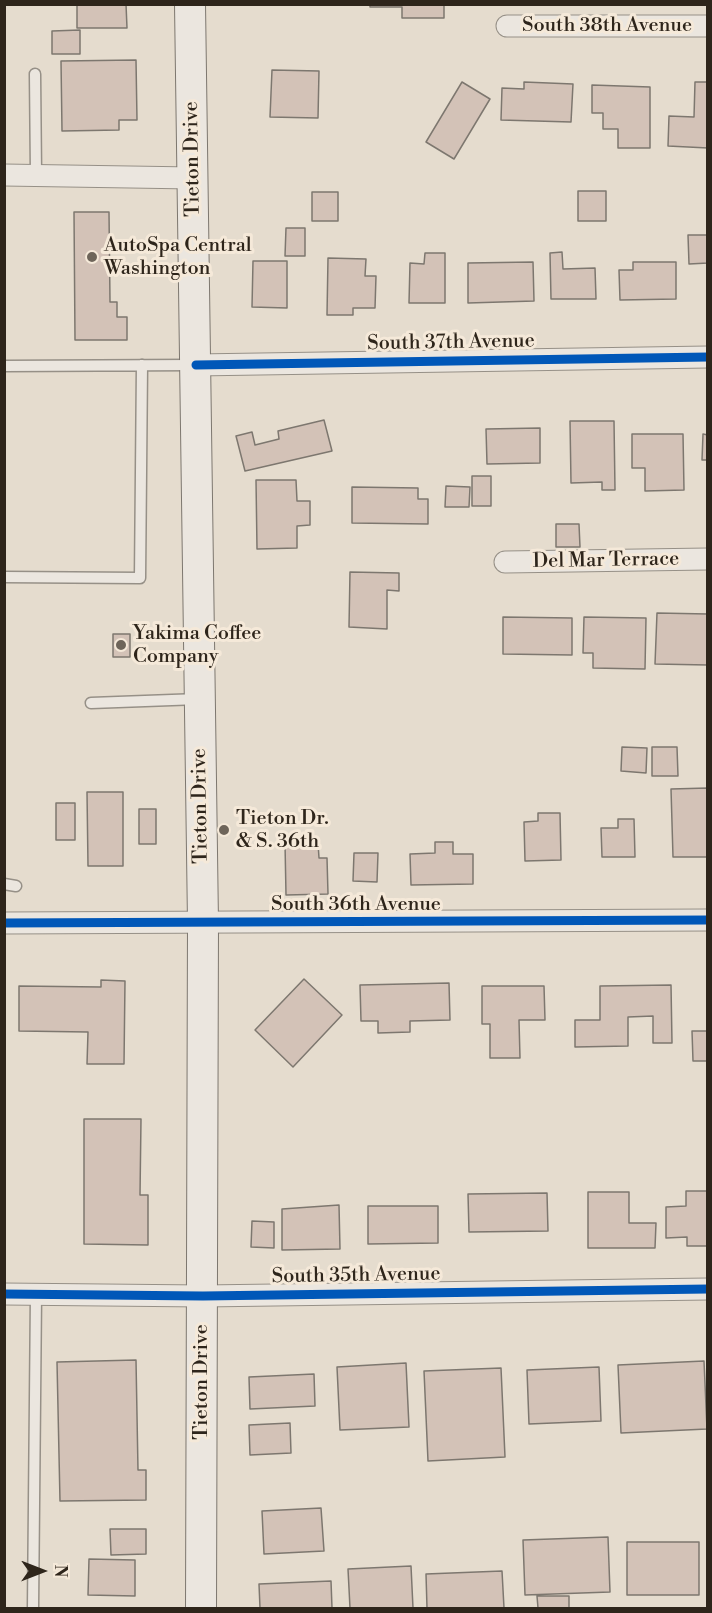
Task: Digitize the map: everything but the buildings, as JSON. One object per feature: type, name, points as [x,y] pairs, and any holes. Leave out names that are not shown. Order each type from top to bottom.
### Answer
[{"type":"main road","name":"Tieton Drive","points":[[190,4],[203,924],[201,1608]]},
{"type":"street","name":"South 38th Avenue","points":[[507,26],[708,26]]},
{"type":"street","points":[[4,175],[193,178]]},
{"type":"street","name":"South 37th Avenue","points":[[196,365],[708,357]]},
{"type":"street","name":"Del Mar Terrace","points":[[505,562],[708,559]]},
{"type":"street","name":"South 36th Avenue","points":[[4,923],[203,924],[708,920]]},
{"type":"street","name":"South 35th Avenue","points":[[4,1294],[203,1296],[708,1289]]},
{"type":"lane","points":[[35,74],[36,175]]},
{"type":"lane","points":[[4,577],[140,578],[142,365]]},
{"type":"lane","points":[[4,366],[196,365]]},
{"type":"lane","points":[[91,703],[200,699]]},
{"type":"lane","points":[[4,884],[16,886]]},
{"type":"lane","points":[[33,1608],[36,1294]]},
{"type":"cycle path","points":[[196,365],[708,357]]},
{"type":"cycle path","points":[[4,923],[708,920]]},
{"type":"cycle path","points":[[4,1294],[203,1296],[708,1289]]},
{"type":"place","name":"AutoSpa Central Washington","points":[[92,257]]},
{"type":"place","name":"Yakima Coffee Company","points":[[121,645]]},
{"type":"place","name":"Tieton Dr. & S. 36th","points":[[224,830]]}]
